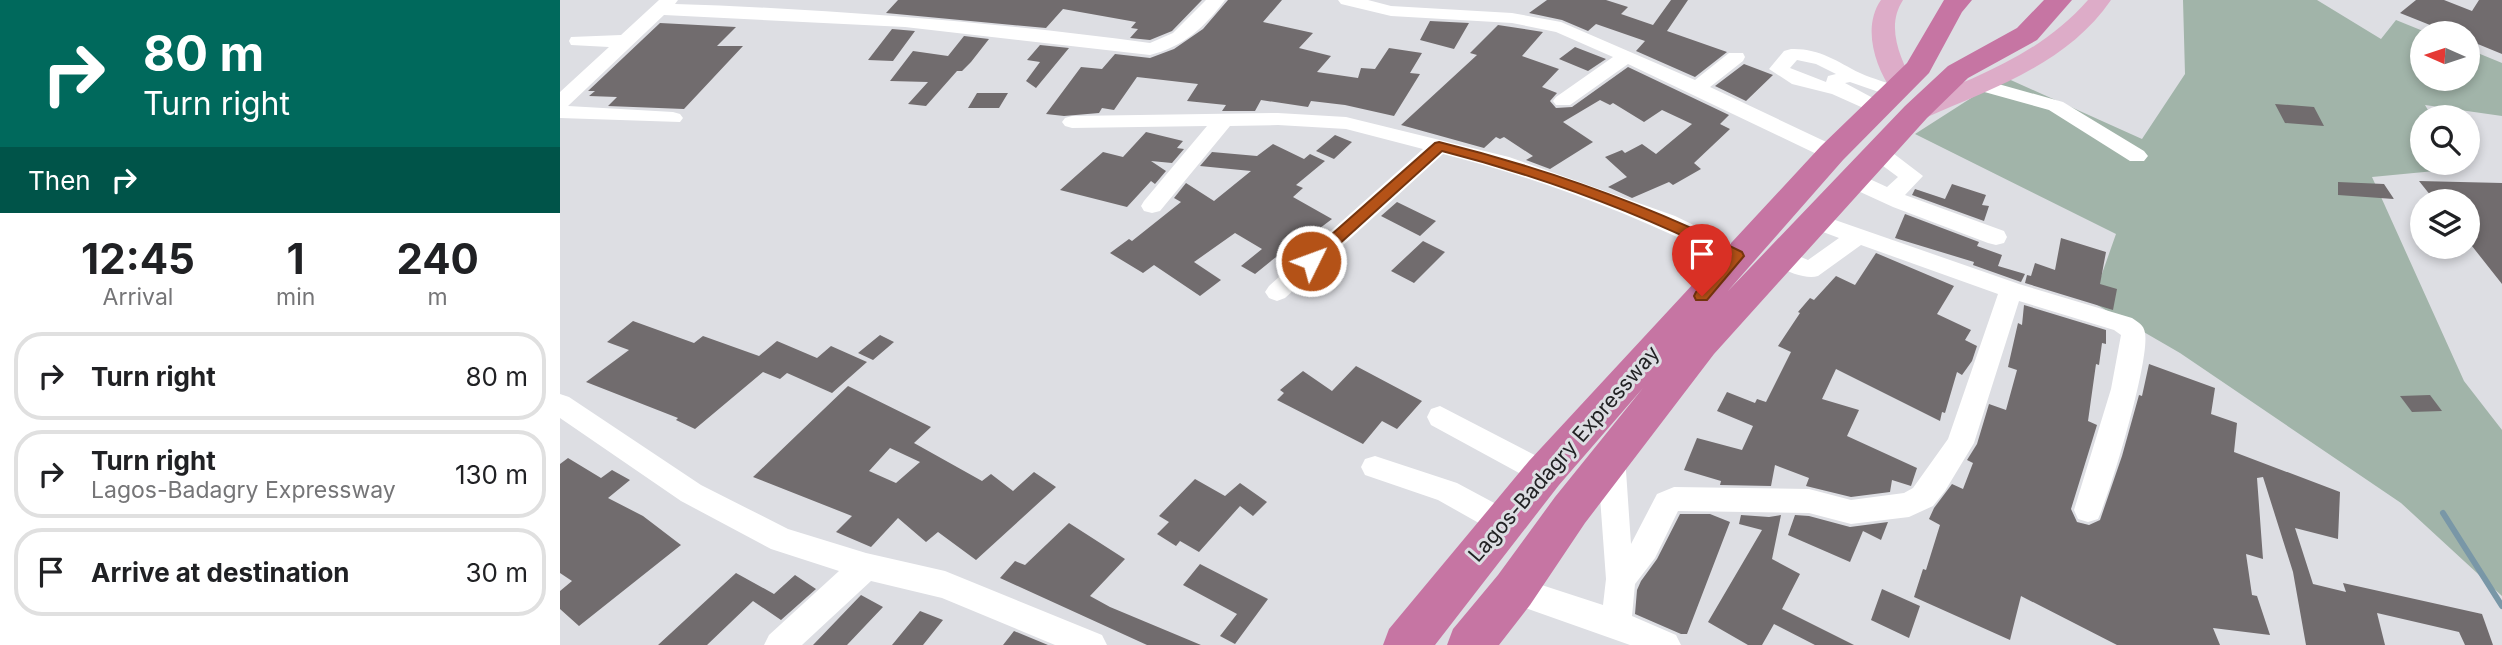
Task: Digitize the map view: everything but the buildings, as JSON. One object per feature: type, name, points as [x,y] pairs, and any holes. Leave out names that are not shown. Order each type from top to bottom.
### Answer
[{"type":"highway","name":"Lagos-Badagry Expressway","points":[[1406,645],[1544,473],[1737,256],[1842,167],[1898,100],[1951,8],[1959,0]]},
{"type":"highway","name":"Lagos-Badagry Expressway","points":[[1471,645],[1611,456],[1701,344],[1815,221],[1842,167],[1878,152],[1898,100],[1958,72],[2027,34],[2059,0]]},
{"type":"main road","points":[[1892,0],[1887,5],[1881,40],[1898,100]]},
{"type":"main road","name":"Lagos-Badagry Expressway","points":[[1898,100],[1977,85],[2049,52],[2082,23],[2100,0]]},
{"type":"street","points":[[560,103],[664,5],[945,24],[1150,49],[1165,47],[1177,41],[1216,0]]},
{"type":"street","points":[[1347,0],[1391,11],[1512,18],[1561,27],[1697,88],[1842,167],[1890,197],[1996,237]]},
{"type":"street","points":[[578,41],[626,41]]},
{"type":"street","points":[[1563,101],[1626,56]]},
{"type":"street","points":[[1697,88],[1736,57]]},
{"type":"street","points":[[1844,83],[1898,100]]},
{"type":"street","points":[[1977,85],[2056,106],[2137,156]]},
{"type":"street","points":[[560,112],[673,118]]},
{"type":"street","points":[[1072,122],[1222,122],[1278,119],[1346,123],[1502,162],[1667,221],[1737,256]]},
{"type":"street","points":[[1152,206],[1222,122]]},
{"type":"street","points":[[1277,292],[1439,146]]},
{"type":"street","points":[[1878,152],[1912,176],[1890,197]]},
{"type":"street","points":[[1815,221],[2011,290],[2123,324],[2133,331],[2135,339],[2088,510]]},
{"type":"street","points":[[1782,257],[1810,270],[1858,236]]},
{"type":"street","points":[[1621,579],[1645,549],[1667,503],[1674,499],[1810,501],[1852,513],[1909,505],[1923,497],[1960,443],[2011,290]]},
{"type":"street","points":[[560,404],[691,493],[781,540],[866,566],[945,585],[1091,645]]},
{"type":"street","points":[[1440,417],[1544,473]]},
{"type":"street","points":[[1611,456],[1621,579],[1616,624]]},
{"type":"street","points":[[1375,467],[1447,491],[1503,522]]},
{"type":"street","points":[[780,645],[866,566]]},
{"type":"street","points":[[1514,590],[1616,624],[1665,645]]},
{"type":"green space","points":[[2183,0],[2317,0],[2381,39],[2396,20],[2410,26],[2410,91],[2480,91],[2480,54],[2502,63],[2502,116],[2480,113],[2480,105],[2410,105],[2410,173],[2372,177],[2464,381],[2502,430],[2502,596],[2401,503],[2180,353],[2092,302],[2116,234],[1915,134],[2004,77],[2142,139],[2185,74]]},
{"type":"waterway","points":[[2443,513],[2502,606]]},
{"type":"route","points":[[1311,261],[1439,146],[1502,162],[1667,221],[1737,256],[1702,296]]}]
